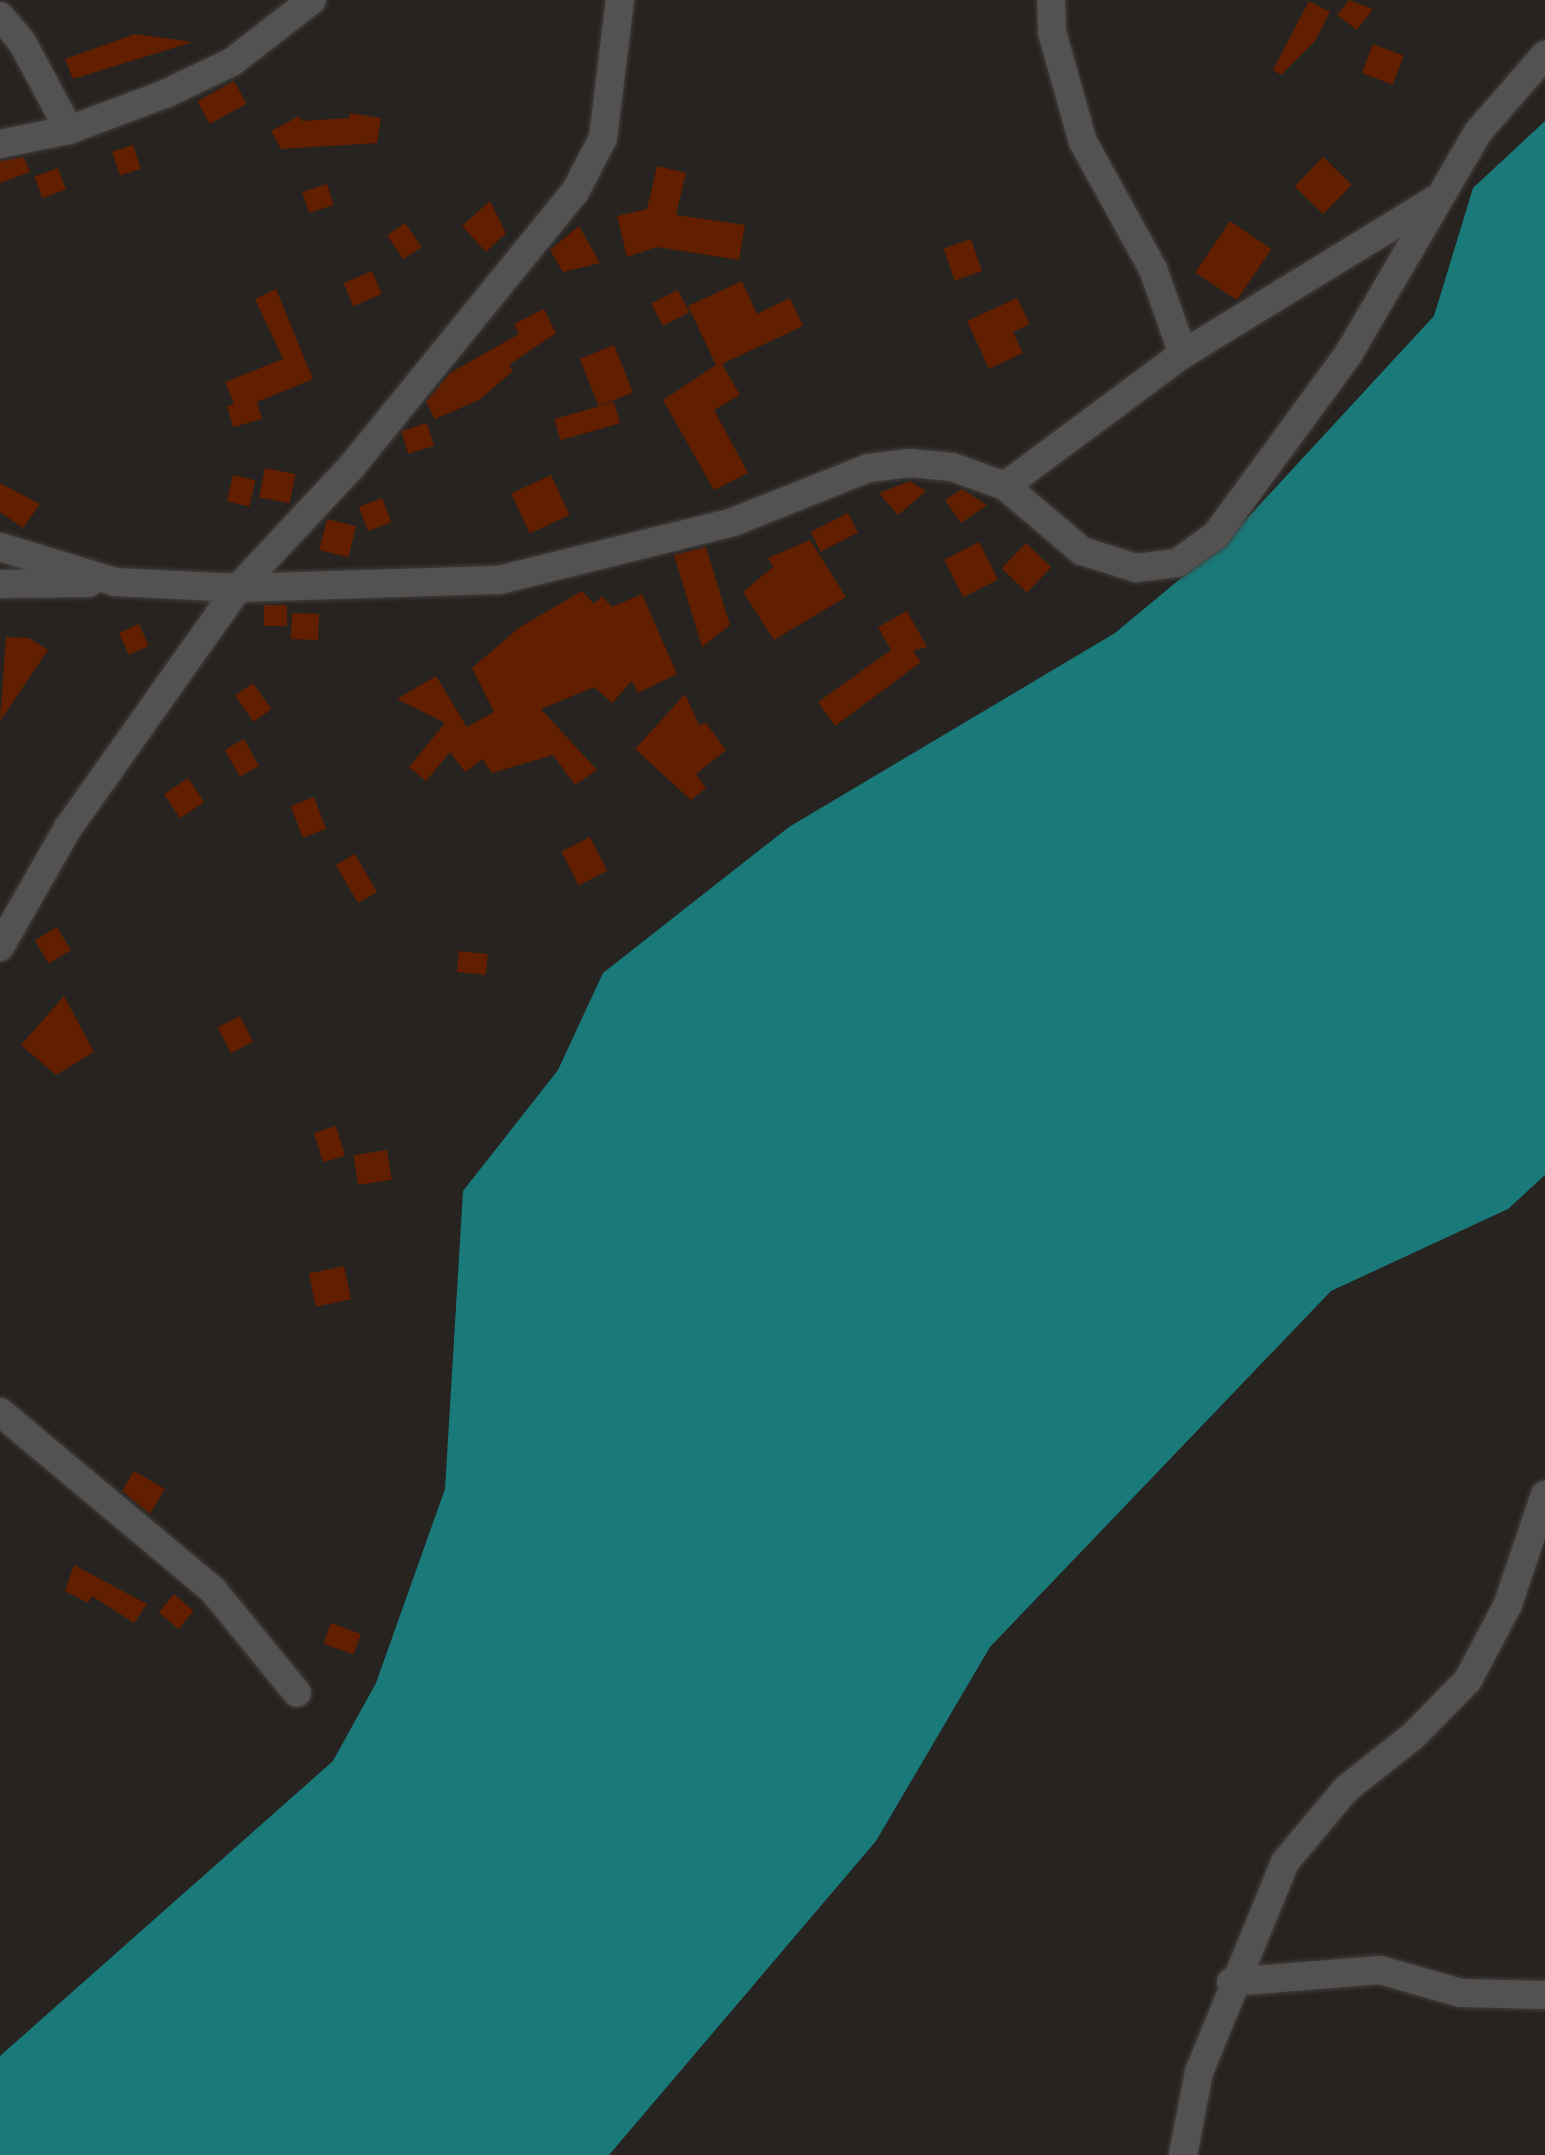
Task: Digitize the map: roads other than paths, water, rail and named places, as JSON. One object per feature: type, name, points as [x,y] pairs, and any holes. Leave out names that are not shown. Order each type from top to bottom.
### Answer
[{"type":"street","points":[[0,144],[68,130],[232,62],[312,0]]},
{"type":"street","points":[[0,947],[68,828],[238,588],[352,466],[576,192],[603,138],[620,0]]},
{"type":"street","points":[[1051,0],[1052,32],[1083,142],[1153,269],[1183,354]]},
{"type":"street","points":[[0,16],[22,42],[68,130]]},
{"type":"street","points":[[0,584],[115,582],[238,588],[499,580],[732,522],[869,468],[952,467],[1006,486],[1082,552],[1136,568],[1176,563],[1216,534],[1349,353],[1434,200],[1478,132],[1545,55]]},
{"type":"street","points":[[1006,486],[1183,354],[1434,200]]},
{"type":"street","points":[[0,547],[115,582]]},
{"type":"street","points":[[0,1412],[212,1589],[296,1694]]},
{"type":"street","points":[[1184,2155],[1199,2072],[1232,1982],[1284,1862],[1346,1790],[1414,1736],[1468,1680],[1508,1604],[1545,1495]]},
{"type":"street","points":[[1232,1982],[1380,1970],[1461,1992],[1545,1994]]},
{"type":"water","points":[[1545,121],[1545,1175],[1508,1209],[1331,1291],[990,1647],[876,1841],[609,2155],[0,2155],[0,2056],[333,1761],[376,1683],[445,1489],[463,1191],[558,1070],[603,973],[789,827],[1115,633],[1227,540],[1434,316],[1473,188]]}]
